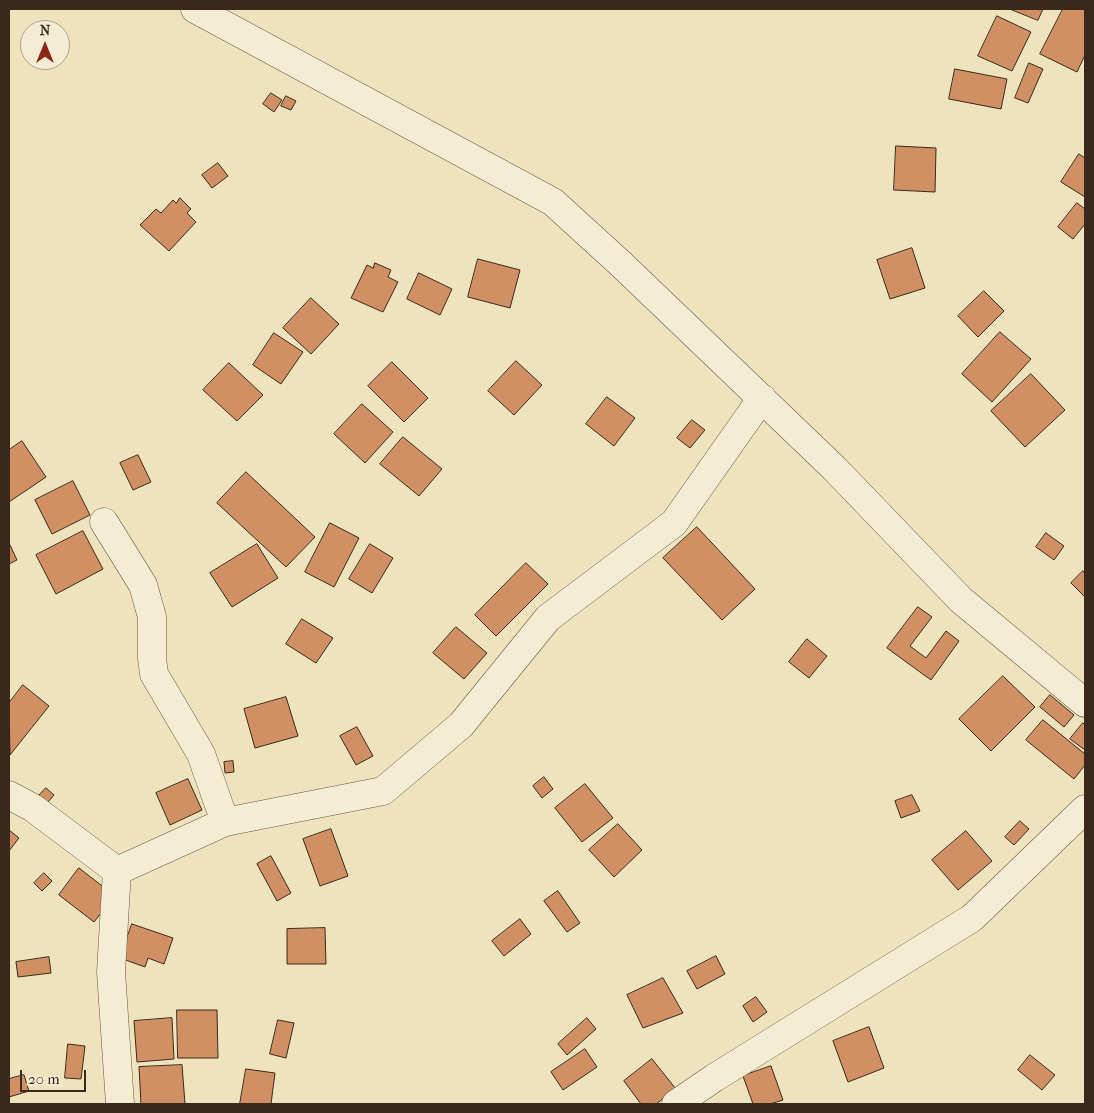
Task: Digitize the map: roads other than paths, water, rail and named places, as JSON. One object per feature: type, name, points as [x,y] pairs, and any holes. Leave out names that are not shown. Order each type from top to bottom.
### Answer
[{"type":"street","points":[[195,9],[553,202],[621,264],[834,468],[961,600],[1085,703]]},
{"type":"street","points":[[117,871],[224,822],[384,790],[461,725],[548,618],[674,523],[762,398]]},
{"type":"street","points":[[104,522],[143,585],[152,617],[154,674],[200,754],[224,822]]},
{"type":"street","points":[[9,795],[33,808],[117,871]]},
{"type":"street","points":[[676,1104],[714,1078],[972,918],[1085,809]]},
{"type":"street","points":[[117,871],[111,972],[120,1104]]}]
